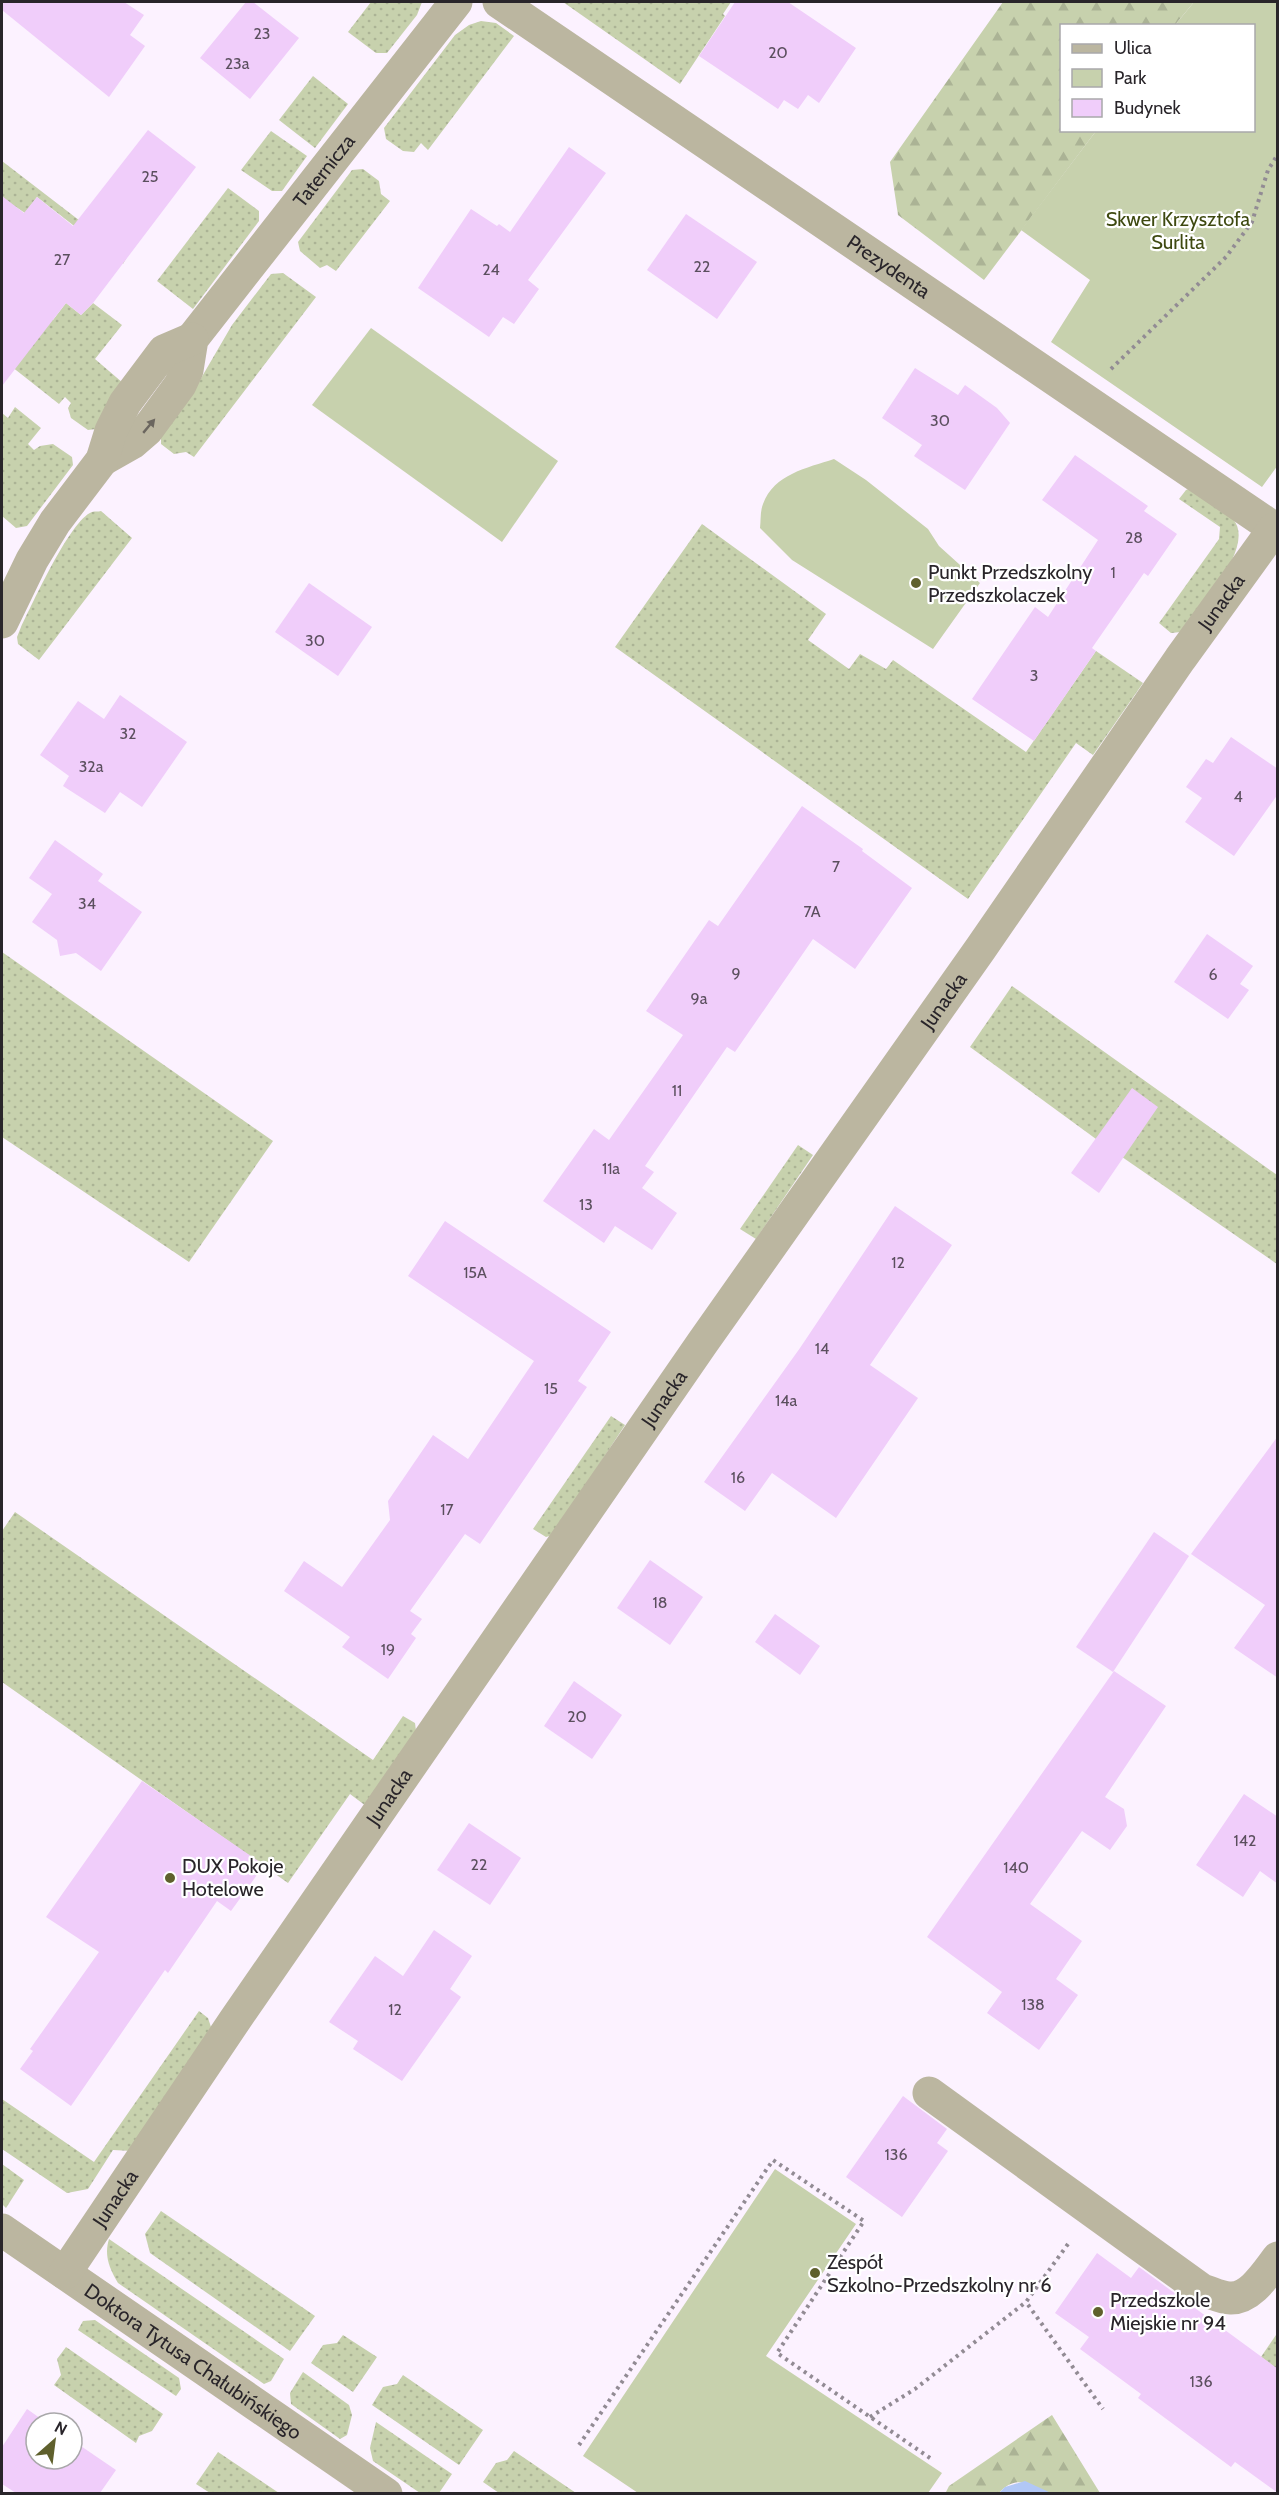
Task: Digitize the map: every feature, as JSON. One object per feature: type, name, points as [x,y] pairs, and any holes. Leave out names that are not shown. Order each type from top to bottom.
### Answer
[{"type":"street","name":"Taternicza","points":[[2,622],[32,560],[56,522],[102,460],[132,443],[154,421],[180,385],[187,370],[192,339],[456,2]]},
{"type":"street","name":"Prezydenta","points":[[499,2],[1242,507],[1276,521]]},
{"type":"street","name":"Junacka","points":[[65,2273],[235,2020],[703,1342],[981,948],[1276,521]]},
{"type":"street","points":[[928,2093],[1202,2290],[1230,2298],[1240,2296],[1254,2287],[1278,2258]]},
{"type":"street","name":"Doktora Tytusa Chałubińskiego","points":[[2,2230],[386,2493]]},
{"type":"path","points":[[1084,398],[1226,257],[1252,222],[1268,170],[1278,154]]},
{"type":"path","points":[[579,2445],[773,2160],[864,2221],[777,2353],[933,2460]]},
{"type":"path","points":[[870,2417],[915,2389],[1026,2302],[1093,2211]]},
{"type":"path","points":[[1026,2302],[1102,2409]]},
{"type":"green space","points":[[371,2],[422,2],[417,15],[387,53],[376,53],[348,32]]},
{"type":"green space","points":[[563,2],[731,2],[723,14],[725,16],[680,84]]},
{"type":"green space","points":[[1003,2],[1194,2],[1176,24],[1060,24],[1060,132],[1095,132],[984,280],[898,215],[890,162]]},
{"type":"green space","name":"Skwer Krzysztofa Surlita","points":[[1194,2],[1277,2],[1278,465],[1262,487],[1051,342],[1090,280],[1021,230],[1095,132],[1255,132],[1255,24],[1176,24]]},
{"type":"green space","points":[[481,21],[496,23],[514,36],[428,150],[421,143],[414,152],[403,151],[386,139],[384,128],[455,35],[469,25]]},
{"type":"green space","points":[[313,76],[348,104],[315,148],[279,120]]},
{"type":"green space","points":[[271,131],[307,156],[282,191],[272,191],[241,170]]},
{"type":"green space","points":[[2,161],[127,257],[123,264],[37,197],[25,213],[13,205],[2,219]]},
{"type":"green space","points":[[363,169],[379,181],[381,194],[390,201],[336,271],[327,265],[320,268],[300,251],[298,242],[352,170]]},
{"type":"green space","points":[[228,188],[259,211],[259,221],[193,309],[157,281]]},
{"type":"green space","points":[[283,273],[316,297],[194,457],[186,452],[174,454],[161,444],[161,435],[193,392],[232,325],[271,274]]},
{"type":"green space","points":[[2,294],[21,308],[27,300],[53,320],[66,303],[81,315],[93,303],[122,325],[95,359],[123,383],[96,429],[88,430],[71,418],[68,408],[71,403],[65,397],[59,404],[2,359]]},
{"type":"green space","points":[[371,328],[558,461],[502,542],[312,405]]},
{"type":"green space","points":[[15,407],[41,428],[28,444],[34,450],[40,446],[53,444],[72,457],[73,465],[27,526],[16,528],[2,516],[2,413],[8,418]]},
{"type":"green space","points":[[834,459],[866,480],[928,529],[939,546],[980,583],[933,649],[792,560],[760,528],[763,504],[775,486],[792,474]]},
{"type":"green space","points":[[1191,488],[1233,519],[1238,531],[1237,545],[1232,561],[1211,594],[1181,632],[1171,633],[1159,623],[1219,539],[1220,527],[1179,499],[1186,490]]},
{"type":"green space","points":[[101,511],[132,538],[39,660],[18,644],[17,637],[21,627],[52,564],[73,530],[83,518],[92,512]]},
{"type":"green space","points":[[702,524],[826,614],[808,640],[849,669],[860,654],[886,669],[893,660],[1026,752],[1096,651],[1143,683],[1093,755],[1076,743],[968,899],[615,647]]},
{"type":"green space","points":[[2,952],[273,1141],[189,1262],[2,1137]]},
{"type":"green space","points":[[1012,986],[1277,1175],[1277,1264],[1096,1139],[970,1047]]},
{"type":"green space","points":[[798,1145],[813,1155],[756,1239],[740,1229]]},
{"type":"green space","points":[[611,1416],[625,1425],[553,1535],[546,1537],[533,1529]]},
{"type":"green space","points":[[15,1512],[373,1760],[403,1716],[415,1723],[416,1731],[366,1806],[350,1794],[288,1883],[2,1682],[2,1531]]},
{"type":"green space","points":[[199,2011],[208,2018],[211,2027],[132,2151],[113,2150],[88,2189],[67,2193],[2,2149],[2,2099],[94,2162]]},
{"type":"green space","points":[[2,2164],[24,2180],[6,2208],[2,2204]]},
{"type":"green space","points":[[775,2169],[856,2224],[766,2356],[942,2473],[928,2493],[638,2493],[583,2456]]},
{"type":"green space","points":[[161,2211],[315,2316],[290,2351],[150,2253],[145,2234]]},
{"type":"green space","points":[[109,2239],[284,2359],[271,2381],[264,2384],[118,2283],[108,2261]]},
{"type":"green space","points":[[95,2320],[179,2378],[181,2389],[176,2396],[78,2330],[83,2321]]},
{"type":"green space","points":[[343,2335],[377,2357],[353,2392],[311,2363],[323,2345],[337,2343]]},
{"type":"green space","points":[[1276,2335],[1277,2337],[1277,2369],[1261,2357]]},
{"type":"green space","points":[[66,2347],[163,2414],[152,2431],[139,2436],[136,2443],[54,2385],[61,2375],[57,2359]]},
{"type":"green space","points":[[303,2372],[349,2405],[352,2415],[347,2435],[340,2439],[291,2404],[290,2393]]},
{"type":"green space","points":[[403,2375],[483,2430],[459,2465],[372,2405],[383,2387],[397,2384]]},
{"type":"green space","points":[[1052,2415],[1100,2493],[1051,2493],[1019,2482],[1013,2483],[999,2493],[945,2494],[949,2486]]},
{"type":"green space","points":[[376,2422],[452,2474],[439,2493],[420,2493],[373,2461],[370,2448]]},
{"type":"green space","points":[[514,2451],[576,2493],[499,2493],[483,2482],[496,2463],[507,2460]]},
{"type":"green space","points":[[218,2452],[279,2493],[210,2493],[196,2484]]},
{"type":"water","points":[[1025,2481],[1051,2493],[999,2493],[1005,2487]]},
{"type":"building","points":[[2,2],[124,2],[144,15],[130,35],[145,46],[109,97],[2,10]]},
{"type":"building","points":[[246,2],[253,2],[299,38],[250,99],[200,58]]},
{"type":"building","points":[[735,2],[788,2],[856,48],[819,103],[808,95],[798,109],[784,100],[778,109],[699,56]]},
{"type":"building","points":[[148,130],[196,167],[93,303],[81,315],[66,303],[2,386],[2,196],[24,213],[37,197],[73,226]]},
{"type":"building","points":[[569,147],[606,173],[528,280],[539,289],[514,324],[503,317],[489,337],[418,288],[471,209],[510,232]]},
{"type":"building","points":[[686,214],[757,262],[717,319],[647,270]]},
{"type":"building","points":[[915,368],[958,395],[965,385],[997,408],[1010,423],[965,490],[914,456],[922,445],[882,418]]},
{"type":"building","points":[[1075,455],[1148,506],[1144,511],[1177,534],[1148,576],[1144,573],[1092,648],[1096,651],[1034,741],[972,699],[1035,607],[1048,617],[1098,540],[1042,500]]},
{"type":"building","points":[[309,583],[372,627],[338,676],[275,632]]},
{"type":"building","points":[[120,695],[187,742],[142,807],[120,792],[105,813],[63,786],[69,776],[40,755],[78,701],[104,719]]},
{"type":"building","points":[[1231,737],[1278,769],[1278,794],[1234,856],[1185,822],[1202,798],[1186,787],[1206,759],[1213,763]]},
{"type":"building","points":[[802,806],[863,849],[862,851],[912,888],[855,969],[813,939],[735,1052],[727,1047],[645,1166],[654,1172],[642,1188],[677,1213],[652,1250],[615,1226],[604,1243],[543,1201],[594,1129],[609,1140],[683,1035],[646,1011],[709,920],[718,926]]},
{"type":"building","points":[[55,840],[103,874],[98,881],[142,912],[101,971],[76,953],[60,956],[57,940],[32,922],[52,894],[29,878]]},
{"type":"building","points":[[1207,934],[1253,966],[1240,984],[1249,990],[1228,1019],[1174,982]]},
{"type":"building","points":[[1132,1088],[1158,1107],[1099,1193],[1071,1173]]},
{"type":"building","points":[[895,1206],[952,1245],[870,1365],[918,1398],[836,1518],[772,1473],[745,1511],[704,1482],[800,1348]]},
{"type":"building","points":[[445,1221],[611,1332],[578,1381],[587,1387],[480,1544],[465,1534],[410,1611],[422,1619],[411,1634],[416,1638],[388,1679],[342,1647],[350,1637],[284,1591],[304,1561],[342,1587],[390,1520],[388,1501],[433,1435],[468,1459],[534,1361],[408,1276]]},
{"type":"building","points":[[1278,1436],[1278,1678],[1234,1648],[1265,1605],[1191,1554]]},
{"type":"building","points":[[1154,1532],[1189,1556],[1113,1672],[1076,1647]]},
{"type":"building","points":[[650,1560],[703,1597],[670,1645],[617,1608]]},
{"type":"building","points":[[775,1614],[820,1646],[800,1675],[755,1642]]},
{"type":"building","points":[[1114,1671],[1166,1706],[1105,1797],[1124,1809],[1127,1826],[1110,1850],[1082,1831],[1030,1904],[1082,1941],[1056,1979],[1078,1995],[1039,2050],[987,2013],[1002,1992],[927,1937]]},
{"type":"building","points":[[574,1681],[622,1715],[592,1759],[544,1726]]},
{"type":"building","points":[[142,1781],[264,1865],[231,1911],[217,1901],[168,1973],[165,1970],[71,2106],[20,2069],[33,2051],[30,2049],[99,1952],[46,1917]]},
{"type":"building","points":[[1244,1794],[1278,1817],[1278,1884],[1260,1871],[1243,1897],[1196,1865]]},
{"type":"building","points":[[469,1823],[521,1858],[490,1905],[437,1870]]},
{"type":"building","points":[[434,1930],[472,1956],[450,1989],[461,1997],[402,2081],[353,2049],[358,2041],[329,2022],[375,1956],[403,1976]]},
{"type":"building","points":[[903,2096],[947,2129],[937,2143],[948,2151],[902,2217],[846,2177]]},
{"type":"building","points":[[1097,2253],[1131,2278],[1139,2267],[1278,2369],[1278,2493],[1235,2462],[1231,2467],[1138,2398],[1141,2394],[1080,2349],[1089,2337],[1055,2313]]},
{"type":"building","points":[[24,2414],[24,2471],[84,2471],[84,2448],[116,2470],[100,2493],[16,2493],[2,2484],[2,2447]]},
{"type":"place","name":"Punkt Przedszkolny Przedszkolaczek","points":[[916,583]]},
{"type":"place","name":"DUX Pokoje Hotelowe","points":[[170,1878]]},
{"type":"place","name":"Zespół Szkolno-Przedszkolny nr 6","points":[[815,2273]]},
{"type":"place","name":"Przedszkole Miejskie nr 94","points":[[1098,2312]]}]
